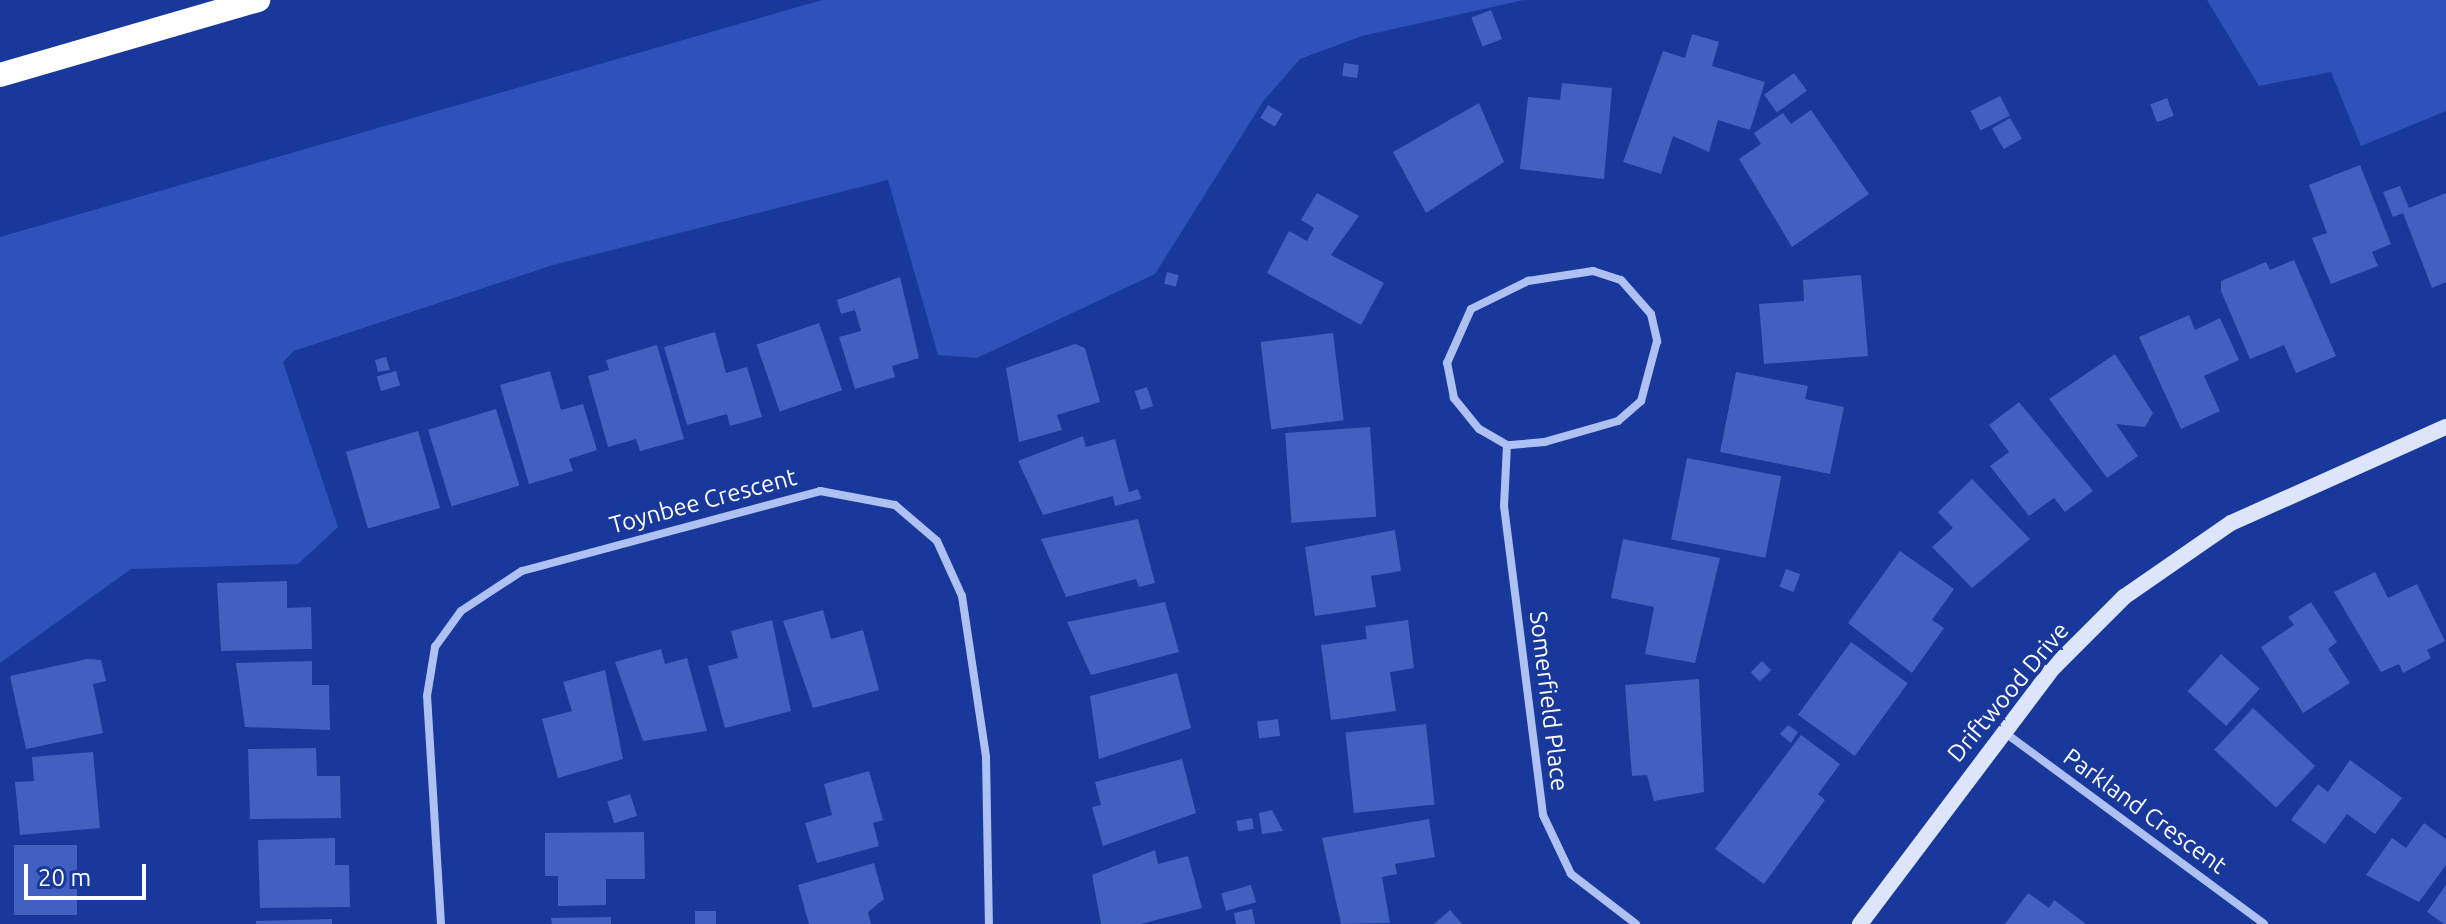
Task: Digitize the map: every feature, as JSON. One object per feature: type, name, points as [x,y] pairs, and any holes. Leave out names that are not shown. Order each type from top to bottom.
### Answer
[{"type":"highway","points":[[0,75],[258,0]]},
{"type":"street","points":[[1593,271],[1640,295],[1657,341],[1641,401],[1618,421],[1507,445],[1479,429],[1454,398],[1447,363],[1471,309],[1495,291],[1560,274],[1593,271]]},
{"type":"street","name":"Driftwood Drive","points":[[1860,924],[2002,731],[2064,657],[2169,562],[2231,523],[2446,427]]},
{"type":"street","name":"Somerfield Place","points":[[1507,445],[1504,506],[1543,815],[1571,874],[1636,924]]},
{"type":"street","name":"Toynbee Crescent","points":[[441,924],[427,696],[435,647],[461,611],[522,571],[820,491],[895,505],[937,541],[962,596],[986,757],[989,924]]},
{"type":"street","name":"Parkland Crescent","points":[[2002,731],[2264,924]]},
{"type":"shaded area","points":[[822,0],[1524,0],[1362,36],[1300,59],[1264,100],[1155,274],[977,358],[938,355],[888,180],[553,265],[294,351],[283,362],[338,527],[298,564],[131,569],[0,663],[0,237]]},
{"type":"shaded area","points":[[2207,0],[2446,0],[2446,111],[2361,146],[2331,72],[2259,86]]},
{"type":"building","points":[[1491,10],[1502,39],[1483,46],[1471,18]]},
{"type":"building","points":[[1692,34],[1719,42],[1712,66],[1765,82],[1750,130],[1718,120],[1709,152],[1673,136],[1661,174],[1623,162],[1663,51],[1685,58]]},
{"type":"building","points":[[1344,63],[1359,65],[1357,78],[1342,76]]},
{"type":"building","points":[[1794,73],[1807,91],[1777,113],[1764,95]]},
{"type":"building","points":[[1562,83],[1612,88],[1604,179],[1520,169],[1528,97],[1560,100]]},
{"type":"building","points":[[2000,96],[2010,116],[1981,131],[1971,111]]},
{"type":"building","points":[[2167,98],[2174,116],[2157,122],[2150,104]]},
{"type":"building","points":[[1479,103],[1504,162],[1426,213],[1393,152]]},
{"type":"building","points":[[1268,105],[1283,114],[1275,127],[1260,118]]},
{"type":"building","points":[[1811,110],[1869,194],[1792,247],[1739,159],[1761,144],[1754,133],[1783,113],[1791,124]]},
{"type":"building","points":[[2010,118],[2022,139],[2004,149],[1992,128]]},
{"type":"building","points":[[2360,165],[2391,244],[2372,252],[2378,266],[2331,284],[2312,238],[2327,233],[2309,185]]},
{"type":"building","points":[[2400,186],[2409,208],[2446,193],[2446,282],[2432,288],[2403,213],[2393,217],[2383,192]]},
{"type":"building","points":[[1317,193],[1359,216],[1331,255],[1384,283],[1361,325],[1267,273],[1289,231],[1307,241],[1314,228],[1301,220]]},
{"type":"building","points":[[2294,260],[2336,356],[2296,373],[2284,345],[2250,359],[2221,291],[2221,281],[2266,262],[2270,270]]},
{"type":"building","points":[[1167,272],[1179,275],[1176,287],[1164,284]]},
{"type":"building","points":[[1861,275],[1868,356],[1764,364],[1759,304],[1804,301],[1803,280]]},
{"type":"building","points":[[900,277],[919,358],[892,366],[895,377],[855,389],[839,337],[861,331],[855,310],[841,314],[837,300]]},
{"type":"building","points":[[2189,315],[2195,330],[2220,318],[2239,360],[2204,376],[2220,411],[2181,429],[2139,337]]},
{"type":"building","points":[[819,323],[842,390],[780,412],[757,344]]},
{"type":"building","points":[[715,332],[726,373],[747,367],[762,417],[730,426],[727,414],[687,425],[664,347]]},
{"type":"building","points":[[1333,333],[1344,420],[1271,429],[1261,342]]},
{"type":"building","points":[[1075,344],[1085,348],[1100,402],[1057,415],[1062,430],[1019,442],[1006,368]]},
{"type":"building","points":[[657,345],[684,439],[640,451],[636,439],[608,447],[588,376],[609,370],[606,360]]},
{"type":"building","points":[[2115,354],[2153,413],[2145,427],[2116,424],[2138,456],[2107,478],[2049,399]]},
{"type":"building","points":[[386,357],[390,370],[378,372],[375,360]]},
{"type":"building","points":[[396,371],[400,385],[381,391],[377,377]]},
{"type":"building","points":[[550,371],[561,410],[583,404],[597,450],[569,459],[573,471],[529,484],[500,385]]},
{"type":"building","points":[[1736,372],[1808,386],[1805,399],[1844,407],[1830,474],[1720,452]]},
{"type":"building","points":[[1147,387],[1153,406],[1141,410],[1135,391]]},
{"type":"building","points":[[2019,402],[2093,491],[2065,512],[2054,498],[2029,516],[1990,466],[2009,452],[1989,425]]},
{"type":"building","points":[[496,409],[519,486],[451,506],[428,430]]},
{"type":"building","points":[[1370,427],[1376,517],[1291,523],[1285,433]]},
{"type":"building","points":[[418,431],[440,508],[368,529],[346,452]]},
{"type":"building","points":[[1083,436],[1086,447],[1115,439],[1129,492],[1138,489],[1141,499],[1115,506],[1113,496],[1043,515],[1018,461]]},
{"type":"building","points":[[1687,458],[1781,476],[1765,558],[1671,539]]},
{"type":"building","points":[[1972,479],[2030,539],[1972,588],[1932,547],[1953,528],[1938,512]]},
{"type":"building","points":[[1138,519],[1155,583],[1139,587],[1136,579],[1066,597],[1041,539]]},
{"type":"building","points":[[1395,530],[1401,571],[1371,576],[1376,607],[1315,616],[1305,547]]},
{"type":"building","points":[[1623,539],[1720,558],[1695,663],[1645,654],[1654,607],[1611,598]]},
{"type":"building","points":[[1900,551],[1954,589],[1932,620],[1944,628],[1912,673],[1848,623]]},
{"type":"building","points":[[1786,569],[1800,574],[1794,592],[1780,587]]},
{"type":"building","points":[[2375,572],[2388,598],[2417,584],[2445,641],[2427,650],[2431,658],[2403,673],[2399,664],[2381,672],[2334,592]]},
{"type":"building","points":[[287,581],[287,608],[311,607],[312,649],[221,651],[217,583]]},
{"type":"building","points":[[1165,602],[1179,652],[1091,675],[1067,622]]},
{"type":"building","points":[[2311,602],[2337,642],[2328,649],[2350,683],[2303,713],[2261,647],[2294,625],[2288,617]]},
{"type":"building","points":[[823,610],[831,639],[863,630],[879,690],[813,708],[783,621]]},
{"type":"building","points":[[772,620],[791,711],[725,728],[708,666],[738,658],[731,631]]},
{"type":"building","points":[[1408,620],[1414,668],[1390,672],[1396,711],[1331,720],[1321,645],[1367,639],[1365,626]]},
{"type":"building","points":[[1851,642],[1908,683],[1855,756],[1798,715]]},
{"type":"building","points":[[661,649],[665,664],[687,658],[707,731],[643,741],[615,662]]},
{"type":"building","points":[[2221,654],[2260,689],[2226,726],[2188,691]]},
{"type":"building","points":[[87,659],[101,660],[106,681],[93,684],[103,733],[26,749],[10,676]]},
{"type":"building","points":[[312,661],[312,685],[329,685],[330,730],[245,727],[236,663]]},
{"type":"building","points":[[1762,661],[1771,670],[1760,682],[1751,672]]},
{"type":"building","points":[[605,670],[623,759],[558,778],[542,719],[572,711],[563,682]]},
{"type":"building","points":[[1177,673],[1191,728],[1099,759],[1090,696]]},
{"type":"building","points":[[1699,679],[1704,792],[1654,801],[1647,775],[1632,776],[1625,685]]},
{"type":"building","points":[[2253,708],[2315,766],[2276,808],[2214,750]]},
{"type":"building","points":[[1278,719],[1280,736],[1259,738],[1257,722]]},
{"type":"building","points":[[1426,724],[1434,805],[1354,813],[1345,732]]},
{"type":"building","points":[[1788,725],[1798,732],[1791,743],[1780,734]]},
{"type":"building","points":[[1801,735],[1840,764],[1818,794],[1825,800],[1764,884],[1715,849]]},
{"type":"building","points":[[316,748],[317,776],[340,776],[341,818],[250,819],[248,749]]},
{"type":"building","points":[[93,752],[100,828],[20,835],[15,782],[34,781],[32,757]]},
{"type":"building","points":[[1182,759],[1196,813],[1103,846],[1092,807],[1101,805],[1095,782]]},
{"type":"building","points":[[2350,760],[2402,798],[2375,834],[2347,814],[2325,844],[2291,820],[2318,784],[2328,792]]},
{"type":"building","points":[[869,771],[883,820],[873,823],[879,846],[817,863],[805,823],[832,815],[824,784]]},
{"type":"building","points":[[630,794],[637,816],[614,823],[607,801]]},
{"type":"building","points":[[1272,810],[1283,831],[1262,834],[1259,813]]},
{"type":"building","points":[[1252,818],[1254,829],[1238,832],[1236,821]]},
{"type":"building","points":[[1429,819],[1435,857],[1395,864],[1397,874],[1382,877],[1390,923],[1341,924],[1322,838]]},
{"type":"building","points":[[2424,823],[2446,839],[2446,865],[2419,902],[2366,875],[2392,838],[2406,848]]},
{"type":"building","points":[[644,832],[645,879],[606,879],[606,905],[558,906],[558,876],[545,876],[545,833]]},
{"type":"building","points":[[335,838],[335,865],[349,865],[350,907],[260,908],[258,840]]},
{"type":"building","points":[[14,845],[77,845],[77,915],[14,915]]},
{"type":"building","points":[[1155,850],[1158,864],[1188,856],[1202,908],[1141,924],[1101,924],[1092,875]]},
{"type":"building","points":[[874,863],[884,899],[868,912],[871,924],[809,924],[798,885]]},
{"type":"building","points":[[1251,885],[1256,902],[1226,911],[1221,894]]},
{"type":"building","points":[[2446,885],[2446,924],[2444,924],[2427,912]]},
{"type":"building","points":[[2028,893],[2049,908],[2054,900],[2086,924],[2005,924]]},
{"type":"building","points":[[1252,909],[1255,924],[1236,924],[1234,913]]},
{"type":"building","points":[[1450,910],[1462,924],[1434,924]]},
{"type":"building","points":[[695,911],[716,911],[716,924],[695,924]]},
{"type":"building","points":[[611,917],[611,924],[552,924],[551,918]]},
{"type":"building","points":[[332,919],[332,924],[256,924],[256,921]]}]
